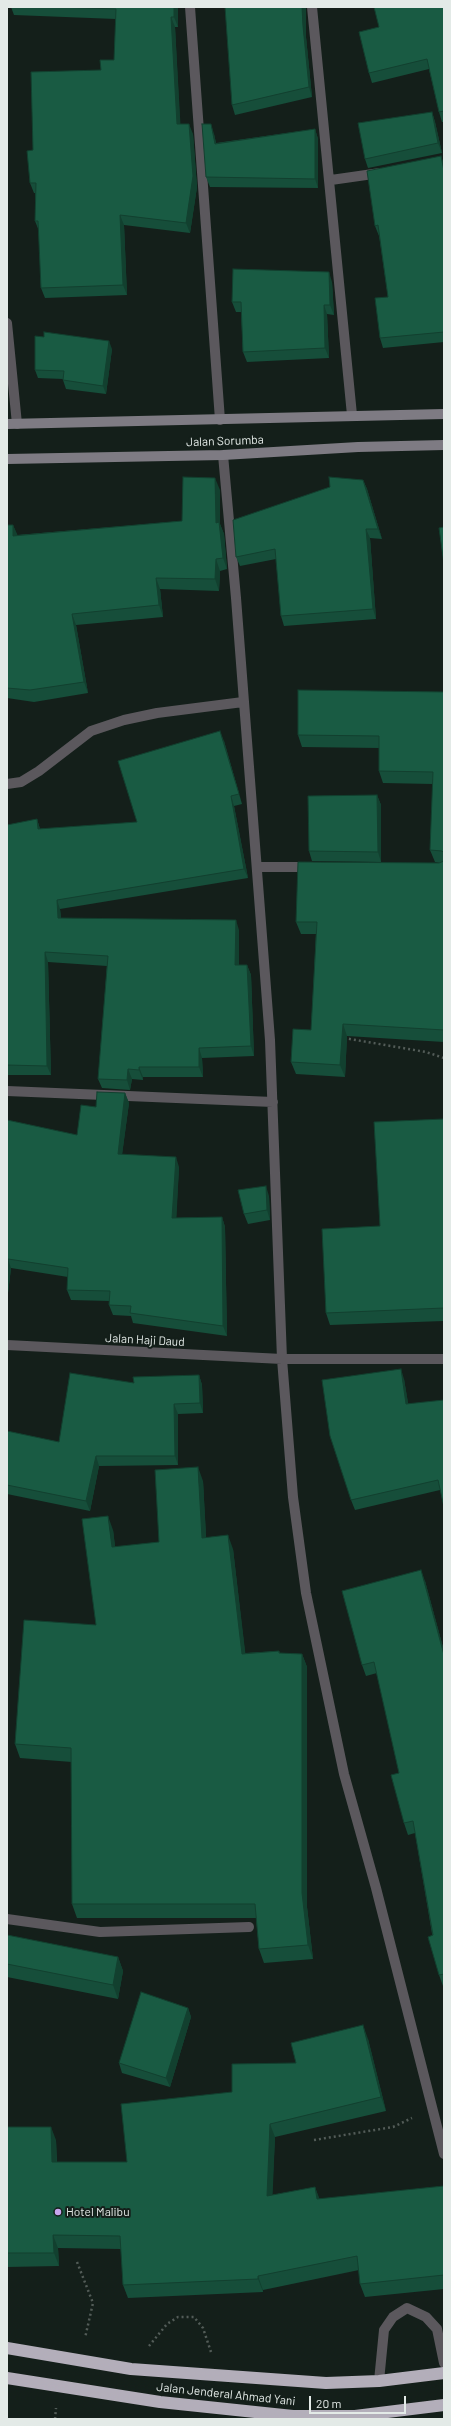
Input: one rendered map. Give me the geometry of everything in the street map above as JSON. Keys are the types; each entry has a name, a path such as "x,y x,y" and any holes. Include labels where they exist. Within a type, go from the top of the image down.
{"highway":[{"name":"Jalan Jenderal Ahmad Yani","path":"7,2348 131,2369 326,2383 379,2381 444,2373"},
{"name":"Jalan Jenderal Ahmad Yani","path":"7,2378 160,2402 293,2416 355,2418 444,2405"}],"street":[{"path":"190,7 220,420"},
{"path":"312,7 331,180 352,414"},
{"path":"331,180 390,171"},
{"path":"7,323 12,424"},
{"name":"Jalan Sorumba","path":"12,424 220,420 352,414 444,414"},
{"name":"Jalan Sorumba","path":"7,458 223,455 358,447 444,445"},
{"path":"223,455 257,867 273,1102 282,1359 293,1497 306,1593 344,1774 376,1888 444,2154"},
{"path":"7,784 21,782 39,771 91,731 124,720 158,713 243,702"},
{"path":"257,867 323,867"},
{"path":"7,1091 273,1102"},
{"name":"Jalan Haji Daud","path":"7,1345 282,1359 444,1359"},
{"path":"7,1919 100,1932 249,1927"},
{"path":"379,2381 384,2330 393,2317 407,2308 426,2317 437,2329 444,2363"}],"path":[{"path":"337,1037 426,1052 444,1058"},
{"path":"314,2140 393,2127 432,2108"},
{"path":"77,2262 93,2302 80,2360"},
{"path":"131,2369 167,2324 178,2317 194,2317 203,2328 219,2375"}],"building":[{"path":"58,7 174,7 174,17 171,17 177,124 189,124 193,176 186,223 120,215 123,285 41,288 38,221 35,221 36,183 30,183 27,151 33,150 31,72 101,70 100,60 114,60 116,9"},
{"path":"225,7 302,7 309,87 232,105"},
{"path":"374,7 444,7 444,111 439,112 427,59 369,73 359,32 379,27"},
{"path":"432,112 438,143 365,159 358,123"},
{"path":"202,124 211,124 215,144 315,129 315,179 206,177"},
{"path":"441,156 444,171 444,332 380,338 375,298 388,297 378,225 375,226 367,171"},
{"path":"233,269 329,272 330,305 324,305 325,348 243,352 241,302 232,302"},
{"path":"44,332 109,341 103,386 63,380 64,371 35,370 35,336 44,337"},
{"path":"183,477 215,478 216,523 219,522 223,558 216,559 215,579 156,578 159,605 72,614 84,682 30,690 7,688 7,525 13,525 13,536 182,521"},
{"path":"329,477 363,480 378,529 366,529 373,609 281,616 275,549 236,557 233,520 330,487"},
{"path":"444,527 444,564 439,528"},
{"path":"298,690 444,692 444,853 442,851 430,850 433,772 379,771 379,736 298,735"},
{"path":"220,731 239,794 231,796 244,869 57,900 58,918 236,920 235,965 247,965 251,1046 199,1048 199,1067 139,1067 139,1070 128,1069 127,1080 98,1079 108,956 45,952 47,1066 7,1065 7,825 37,819 38,829 137,822 118,761"},
{"path":"377,795 378,852 309,851 308,796"},
{"path":"444,861 444,1030 343,1024 340,1065 291,1062 293,1029 311,1030 317,922 296,922 298,862 439,863"},
{"path":"97,1092 125,1093 118,1154 176,1157 172,1218 222,1217 223,1326 130,1313 131,1306 109,1305 110,1291 67,1290 68,1268 8,1259 7,1264 7,1120 77,1135 81,1105 96,1107"},
{"path":"444,1119 444,1308 326,1313 322,1229 380,1226 374,1122"},
{"path":"266,1186 267,1210 244,1214 238,1190"},
{"path":"401,1369 406,1404 444,1400 444,1507 438,1480 351,1500 330,1436 322,1380"},
{"path":"70,1373 134,1383 133,1377 199,1375 200,1403 174,1404 175,1456 96,1456 86,1501 7,1485 7,1431 59,1442"},
{"path":"198,1467 202,1538 228,1535 242,1654 279,1651 279,1653 302,1654 302,1893 308,1945 259,1949 255,1904 72,1904 71,1748 15,1744 24,1620 96,1625 82,1519 108,1516 112,1547 159,1542 155,1470"},
{"path":"421,1570 444,1655 444,1974 439,1975 428,1937 433,1935 413,1821 404,1823 391,1775 399,1773 374,1662 362,1665 342,1591"},
{"path":"7,1935 118,1957 113,1985 7,1964"},
{"path":"141,1992 188,2008 166,2078 119,2063"},
{"path":"363,2025 381,2097 270,2124 267,2196 315,2187 317,2199 444,2186 444,2275 360,2284 357,2256 258,2276 258,2279 123,2285 120,2236 53,2235 54,2253 7,2253 7,2127 51,2127 52,2162 127,2162 121,2104 232,2092 232,2064 296,2063 291,2043"}],"place":[{"name":"Hotel Malibu","path":"58,2212"}]}
